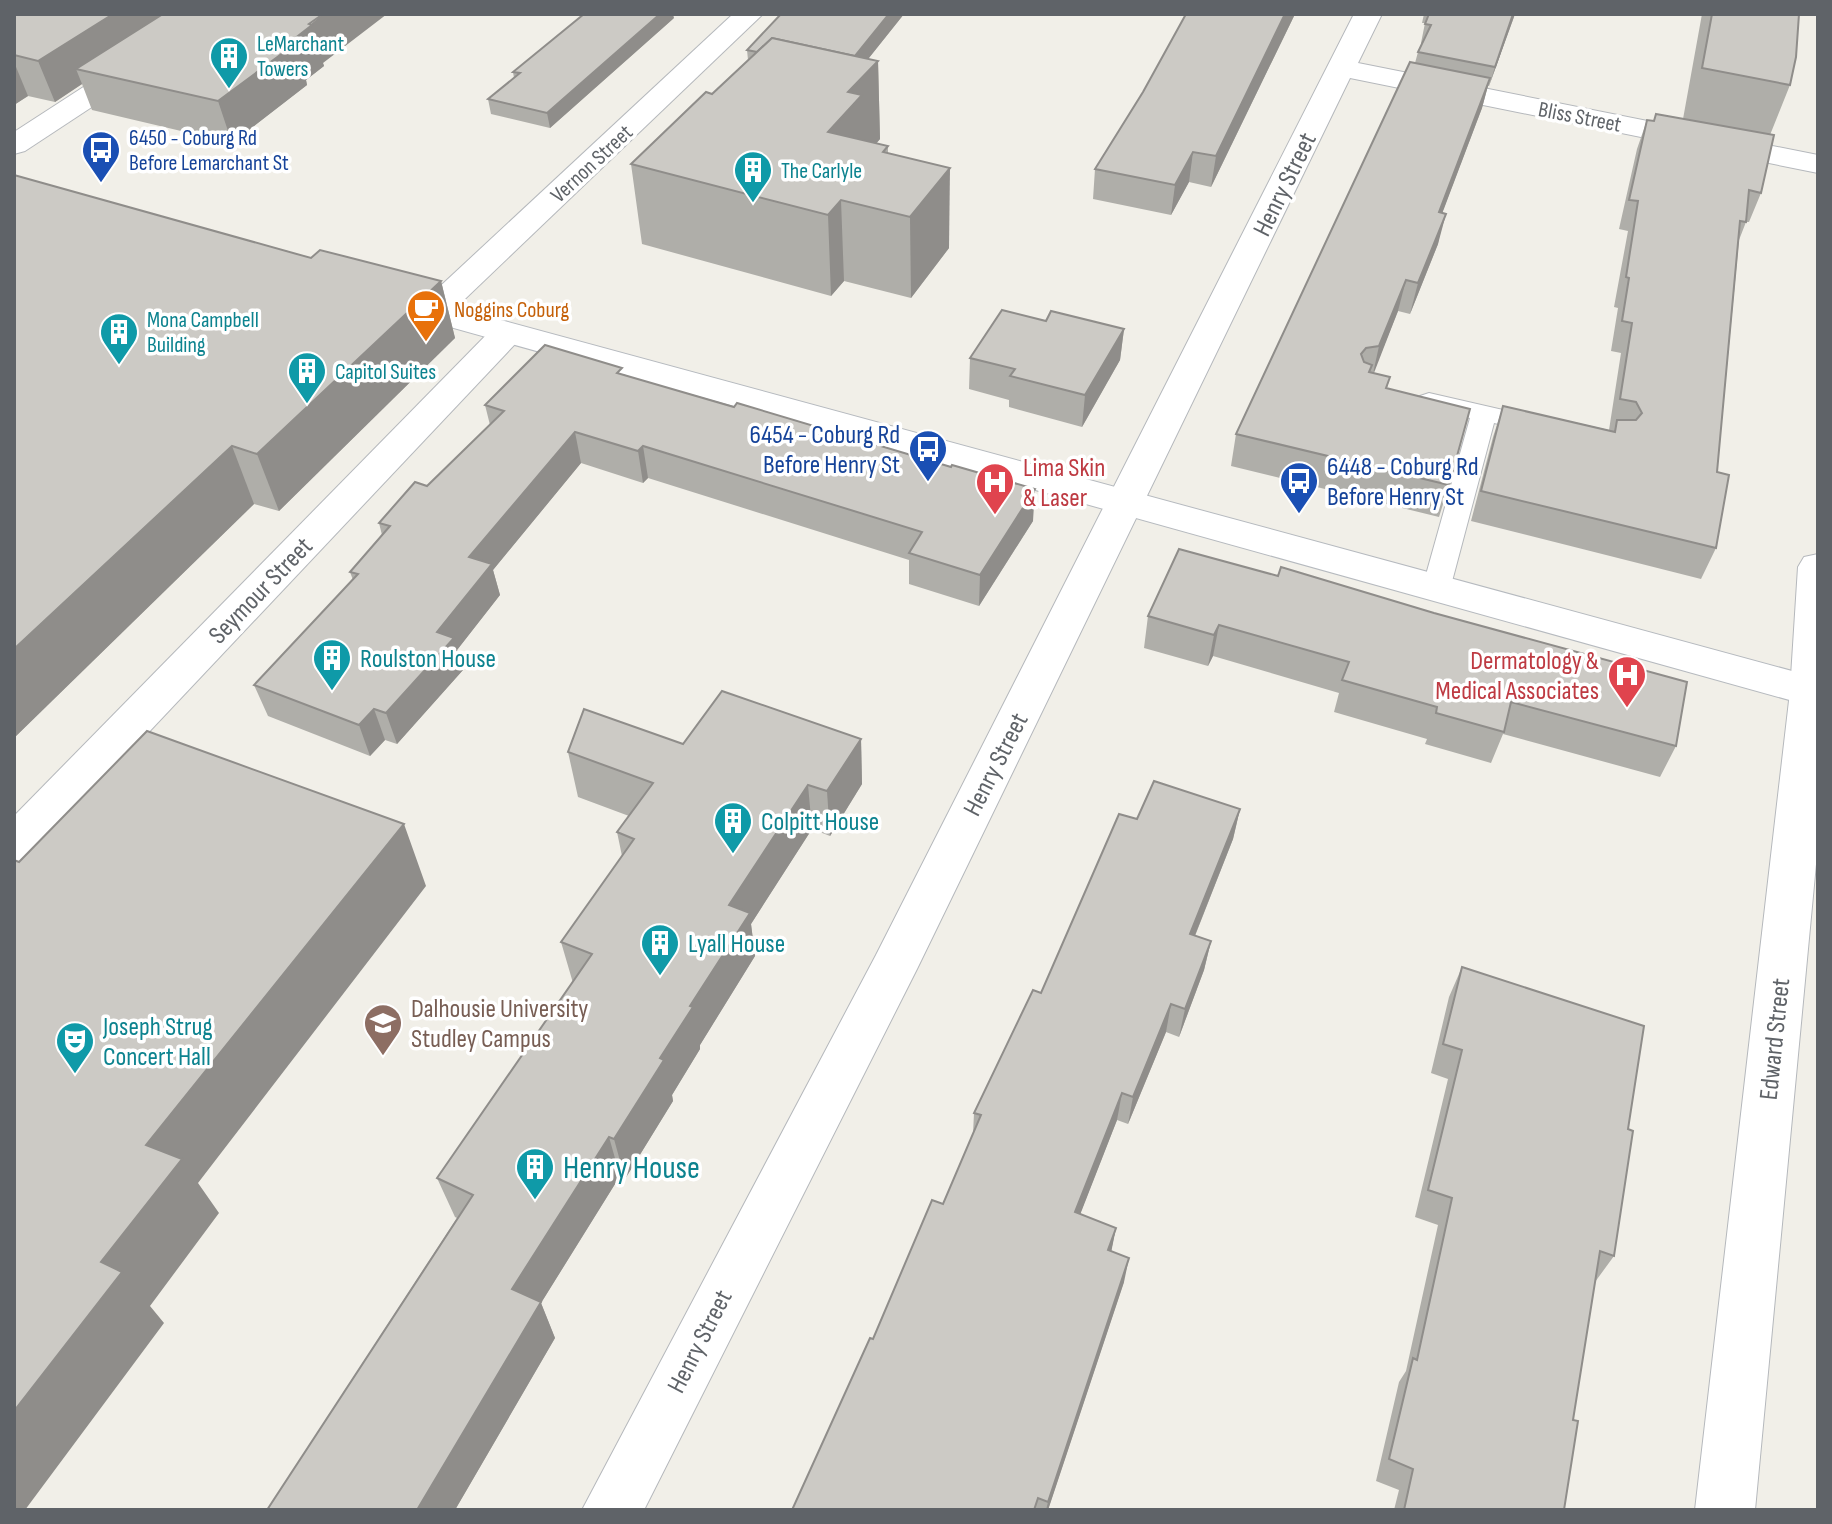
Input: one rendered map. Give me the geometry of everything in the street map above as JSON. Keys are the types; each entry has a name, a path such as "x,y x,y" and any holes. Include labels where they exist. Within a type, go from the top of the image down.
{"street":[{"path":"14,145 214,14"},
{"name":"Vernon Street","path":"432,312 749,14"},
{"name":"Henry Street","path":"612,1510 886,983 1368,14"},
{"name":"Bliss Street","path":"1341,68 1818,164"},
{"path":"372,295 1814,693"},
{"name":"Seymour Street","path":"14,845 506,334"},
{"name":"Edward Street","path":"1725,1510 1814,693 1818,567"}],"lane":[{"path":"1412,397 1557,429"},
{"path":"1436,589 1484,413"}],"building":[{"path":"14,14 113,14 38,61 14,55"},
{"path":"163,14 323,14 289,43 295,44 218,101 76,69"},
{"path":"584,14 660,14 547,113 488,99 520,73 513,72"},
{"path":"781,14 889,14 855,56 772,38 757,52 747,50"},
{"path":"1186,14 1285,14 1216,156 1193,152 1175,185 1095,169 1143,92"},
{"path":"1429,14 1513,14 1495,67 1418,52 1431,25 1425,24"},
{"path":"1712,14 1799,14 1796,57 1790,85 1702,68"},
{"path":"772,38 878,61 848,92 862,95 828,132 888,146 883,152 950,168 910,217 841,200 828,215 631,164 706,92 712,94"},
{"path":"1410,62 1490,78 1439,212 1446,214 1418,283 1406,280 1379,346 1366,348 1361,354 1364,362 1372,365 1369,372 1390,377 1386,388 1470,409 1449,485 1236,434"},
{"path":"1656,114 1774,135 1761,193 1749,190 1746,222 1740,221 1717,472 1729,475 1716,548 1481,491 1503,406 1615,432 1617,420 1636,420 1642,413 1636,402 1620,399 1632,323 1622,321 1638,201 1629,200 1647,120 1654,121"},
{"path":"14,175 311,258 320,250 441,281 257,454 232,446 14,649"},
{"path":"1002,310 1046,321 1051,311 1124,329 1085,395 1010,376 1015,369 970,358"},
{"path":"545,345 622,368 617,373 734,407 737,403 1035,489 980,575 909,553 922,532 643,446 638,451 575,432 469,557 492,564 437,632 454,638 386,713 374,709 359,725 254,685 358,574 350,572 390,526 379,523 415,482 427,486 504,411 485,405"},
{"path":"1179,549 1278,576 1281,567 1434,613 1687,682 1676,746 1511,702 1504,732 1436,713 1437,707 1342,680 1349,662 1219,625 1214,635 1148,616"},
{"path":"722,691 861,739 827,791 808,785 729,905 750,913 690,1006 693,1007 660,1058 664,1060 614,1139 609,1137 512,1289 541,1302 417,1510 267,1510 473,1195 437,1178 592,954 561,942 634,839 617,832 653,783 568,752 584,709 683,744"},
{"path":"147,731 404,824 146,1145 182,1159 101,1262 122,1272 14,1411 14,860 19,862"},
{"path":"1154,781 1240,809 1190,934 1211,941 1185,1009 1171,1004 1133,1097 1122,1093 1075,1212 1116,1228 1108,1250 1129,1258 1048,1502 1038,1498 1034,1510 792,1510 870,1338 873,1339 932,1200 943,1204 981,1115 974,1113 1033,990 1041,993 1119,814 1137,819"},
{"path":"1462,967 1644,1026 1628,1129 1633,1131 1614,1256 1600,1251 1573,1420 1578,1421 1564,1510 1404,1510 1413,1469 1389,1459 1413,1358 1417,1360 1452,1198 1428,1190 1462,1050 1443,1044"}],"place":[{"name":"LeMarchant Towers","path":"229,90"},
{"name":"6450 - Coburg Rd Before Lemarchant St","path":"101,184"},
{"name":"The Carlyle","path":"753,204"},
{"name":"Noggins Coburg","path":"426,343"},
{"name":"Mona Campbell Building","path":"119,366"},
{"name":"Capitol Suites","path":"307,405"},
{"name":"6454 - Coburg Rd Before Henry St","path":"928,483"},
{"name":"6448 - Coburg Rd Before Henry St","path":"1299,515"},
{"name":"Lima Skin & Laser","path":"995,516"},
{"name":"Roulston House","path":"332,692"},
{"name":"Dermatology & Medical Associates","path":"1627,709"},
{"name":"Colpitt House","path":"733,855"},
{"name":"Lyall House","path":"660,977"},
{"name":"Dalhousie University Studley Campus","path":"383,1057"},
{"name":"Joseph Strug Concert Hall","path":"75,1075"},
{"name":"Henry House","path":"535,1201"}]}
